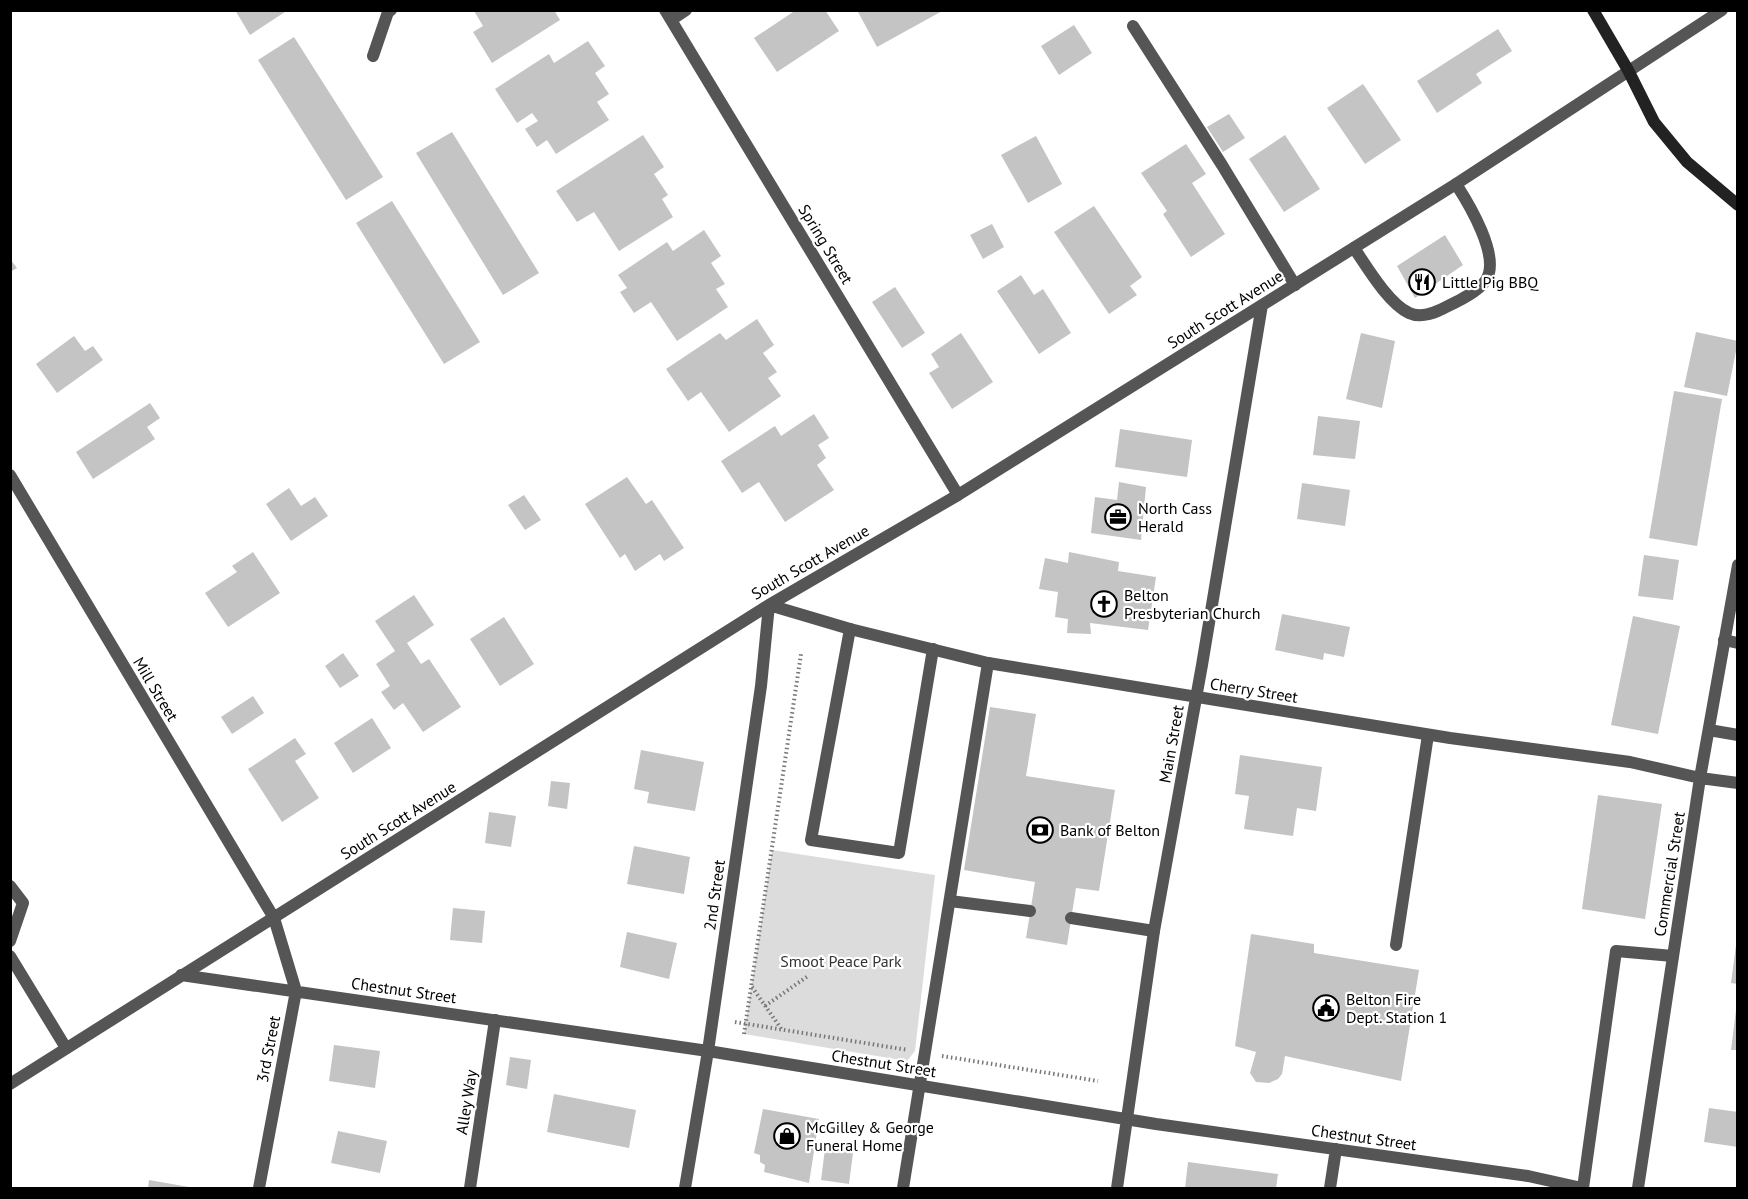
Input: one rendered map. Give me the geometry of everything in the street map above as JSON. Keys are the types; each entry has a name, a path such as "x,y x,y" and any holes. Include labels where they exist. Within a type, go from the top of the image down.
{"main road":[{"path":"1593,10 1628,70 1654,122 1687,162 1737,205"}],"street":[{"path":"373,56 388,12 391,10"},
{"path":"668,15 686,10"},
{"name":"South Scott Avenue","path":"10,1084 769,605 958,495 1354,248 1722,10"},
{"name":"Spring Street","path":"668,15 958,495"},
{"path":"1133,26 1222,165 1294,285"},
{"path":"1354,248 1395,304 1411,315 1431,315 1461,300 1486,281 1491,266 1479,225 1456,184"},
{"name":"Main Street","path":"1117,1188 1154,931 1197,697 1262,305"},
{"name":"Mill Street","path":"10,476 274,918"},
{"name":"Commercial Street","path":"1638,1188 1700,778 1737,565"},
{"name":"Cherry Street","path":"769,605 850,630 988,663 1428,735 1630,762 1700,778 1737,783"},
{"name":"2nd Street","path":"685,1188 708,1051 761,686 769,605"},
{"path":"850,630 811,840 898,853 933,650"},
{"path":"1724,640 1737,643"},
{"path":"903,1188 988,663"},
{"path":"1709,730 1737,735"},
{"path":"1396,945 1428,735"},
{"path":"10,886 23,903 10,941"},
{"path":"950,901 1030,911"},
{"name":"3rd Street","path":"259,1188 296,991 274,918"},
{"path":"1071,918 1154,931"},
{"path":"1582,1188 1616,951 1673,956"},
{"path":"10,956 66,1048"},
{"name":"Chestnut Street","path":"181,975 708,1051 1128,1119 1528,1176 1582,1188"},
{"name":"Alley Way","path":"470,1188 495,1020"},
{"path":"1330,1188 1336,1149"}],"path":[{"path":"744,1034 801,654"},
{"path":"765,1006 808,976"},
{"path":"751,986 782,1030"}],"green space":[{"name":"Smoot Peace Park","path":"772,850 935,875 915,1051 907,1061 744,1034"}],"building":[{"path":"235,10 288,10 250,35"},
{"path":"554,10 560,20 492,63 473,32 483,26 474,11"},
{"path":"796,10 825,10 839,31 777,72 754,38"},
{"path":"860,10 944,10 877,47 858,12"},
{"path":"1074,25 1092,53 1059,75 1041,46"},
{"path":"1498,29 1512,51 1476,74 1482,83 1437,113 1417,81"},
{"path":"294,37 383,177 346,200 258,60"},
{"path":"588,41 605,66 595,73 609,94 597,102 609,120 556,154 547,140 537,147 525,129 538,121 532,113 517,123 495,89 549,54 554,63"},
{"path":"1363,84 1401,140 1365,164 1327,108"},
{"path":"1229,114 1245,138 1223,152 1207,127"},
{"path":"452,132 539,273 503,295 416,153"},
{"path":"643,135 664,167 654,174 668,195 662,199 673,217 619,251 594,212 577,222 556,191"},
{"path":"1285,135 1320,189 1284,212 1249,159"},
{"path":"1036,136 1062,184 1028,203 1001,155"},
{"path":"1186,144 1206,174 1192,183 1225,234 1191,257 1163,214 1167,211 1141,173"},
{"path":"392,201 480,342 444,364 356,223"},
{"path":"1094,206 1142,277 1130,286 1137,295 1109,314 1054,232"},
{"path":"992,224 1004,247 983,259 970,235"},
{"path":"704,230 721,256 711,263 725,284 716,289 728,307 677,341 651,302 634,313 620,292 627,288 618,275 667,242 673,251"},
{"name":"Little Pig BBQ","path":"1445,235 1463,265 1415,298 1397,266"},
{"path":"10,259 17,268 10,272"},
{"path":"1021,275 1034,295 1043,289 1071,333 1039,354 997,291"},
{"path":"895,287 925,333 902,348 872,302"},
{"path":"757,319 774,345 763,353 777,372 768,378 781,396 729,432 701,392 688,401 666,369 720,333 726,340"},
{"path":"1696,332 1738,341 1727,396 1684,387"},
{"path":"961,333 993,382 952,409 929,373 939,367 931,354"},
{"path":"1361,333 1395,341 1382,408 1346,399"},
{"path":"74,336 85,351 93,346 103,360 57,393 36,364"},
{"path":"1674,391 1722,399 1697,546 1649,538"},
{"path":"150,403 160,418 147,427 155,439 93,479 76,452"},
{"path":"814,414 829,438 818,445 826,458 817,465 834,490 785,522 759,482 742,493 721,461 775,426 781,436"},
{"path":"1318,416 1360,421 1355,459 1313,455"},
{"path":"1120,429 1192,440 1187,477 1115,467"},
{"path":"627,477 646,504 652,500 684,548 664,561 660,554 635,571 625,554 620,558 585,504"},
{"name":"North Cass Herald","path":"1119,482 1146,487 1141,540 1091,533 1095,497 1117,500"},
{"path":"1302,483 1350,490 1345,526 1297,519"},
{"path":"289,488 301,506 315,497 328,516 291,541 266,504"},
{"path":"524,495 541,520 525,530 508,505"},
{"path":"253,552 280,593 228,627 205,593 237,572 232,566"},
{"name":"Belton Presbyterian Church","path":"1069,552 1119,562 1118,571 1156,577 1148,630 1090,623 1091,634 1067,633 1068,619 1055,617 1058,592 1039,589 1045,558 1068,563"},
{"path":"1644,555 1679,560 1673,600 1638,596"},
{"path":"414,595 434,625 407,643 421,664 429,659 461,707 423,732 403,703 394,710 381,692 390,686 376,664 395,651 375,621"},
{"path":"1282,614 1350,627 1344,657 1324,653 1323,660 1275,650"},
{"path":"1633,616 1680,626 1658,734 1611,725"},
{"path":"504,617 534,664 500,686 470,639"},
{"path":"343,653 359,676 340,688 325,666"},
{"path":"253,696 264,713 232,734 221,717"},
{"name":"Bank of Belton","path":"990,707 1036,714 1026,776 1115,790 1099,891 1076,888 1067,945 1026,938 1035,882 964,870"},
{"path":"372,718 391,748 353,773 334,743"},
{"path":"295,738 306,754 295,761 319,798 282,822 248,769"},
{"path":"641,750 704,762 695,811 647,803 649,792 634,789"},
{"path":"1240,755 1322,767 1316,811 1297,808 1293,836 1244,829 1249,796 1235,794"},
{"path":"551,781 570,783 567,809 548,806"},
{"path":"1598,795 1662,804 1645,919 1582,909"},
{"path":"489,812 516,816 511,847 485,843"},
{"path":"634,846 690,857 684,894 627,884"},
{"path":"453,908 485,911 482,943 450,940"},
{"path":"627,932 677,943 669,979 620,967"},
{"name":"Belton Fire Dept. Station 1","path":"1251,934 1314,944 1314,953 1419,970 1401,1081 1285,1056 1282,1074 1278,1079 1269,1083 1256,1082 1250,1073 1256,1052 1235,1046"},
{"path":"1736,945 1738,945 1738,984 1731,983"},
{"path":"1736,1010 1738,1010 1738,1050 1731,1050"},
{"path":"334,1045 380,1051 375,1088 329,1081"},
{"path":"510,1057 531,1060 527,1089 506,1085"},
{"path":"554,1094 636,1110 629,1148 547,1132"},
{"path":"1709,1108 1738,1112 1738,1147 1704,1142"},
{"name":"McGilley & George Funeral Home","path":"763,1109 819,1119 809,1183 764,1172 765,1165 760,1162 760,1155 754,1153"},
{"path":"338,1131 387,1141 380,1173 331,1163"},
{"path":"825,1149 853,1153 849,1184 821,1180"},
{"path":"1188,1162 1278,1174 1276,1188 1185,1188"},
{"path":"149,1180 189,1187 189,1188 148,1188"}],"place":[{"name":"Little Pig BBQ","path":"1422,282"},
{"name":"North Cass Herald","path":"1118,517"},
{"name":"Belton Presbyterian Church","path":"1104,604"},
{"name":"Bank of Belton","path":"1040,830"},
{"name":"Belton Fire Dept. Station 1","path":"1326,1008"},
{"name":"McGilley & George Funeral Home","path":"787,1136"}]}
